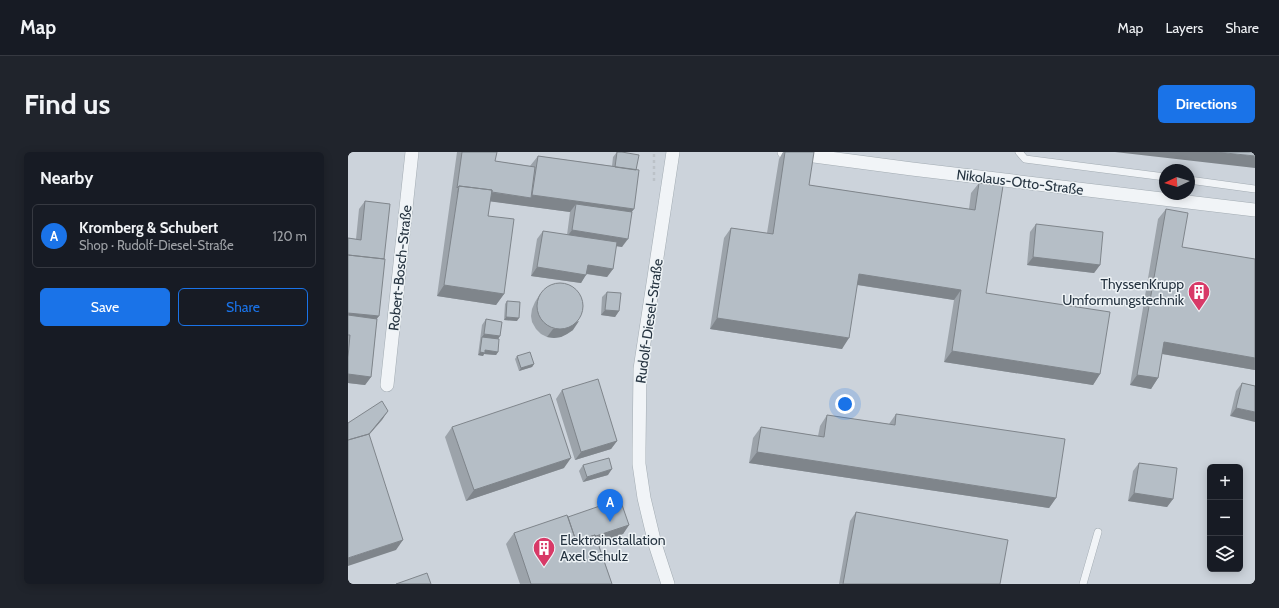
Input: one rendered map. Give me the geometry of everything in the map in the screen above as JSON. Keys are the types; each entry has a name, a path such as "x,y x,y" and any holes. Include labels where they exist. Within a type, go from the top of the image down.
{"street":[{"name":"Robert-Bosch-Straße","path":"387,385 412,152"},
{"name":"Rudolf-Diesel-Straße","path":"668,584 646,504 639,464 639,450 640,369 673,152"},
{"name":"Nikolaus-Otto-Straße","path":"784,152 919,170 1255,210"}],"lane":[{"path":"1019,152 1025,159 1159,176"},
{"path":"1195,181 1255,189"},
{"path":"1083,584 1098,532"}],"shaded area":[{"path":"348,152 1255,152 1255,584 348,584"}],"building":[{"path":"462,152 497,152 495,161 535,167 531,198 492,192 492,190 459,186 457,188"},
{"path":"617,152 639,155 636,170 615,167"},
{"path":"785,152 814,152 809,185 975,210 979,183 1003,186 986,293 1110,312 1100,374 952,351 961,290 859,274 849,338 717,318 731,228 773,234"},
{"path":"1216,152 1255,152 1255,156"},
{"path":"538,156 639,170 634,209 532,195"},
{"path":"459,186 492,190 488,216 514,219 504,294 444,285"},
{"path":"365,201 390,204 384,259 348,255 348,238 361,240"},
{"path":"576,204 632,212 628,239 572,230"},
{"name":"ThyssenKrupp Umformungstechnik","path":"1166,209 1188,213 1182,247 1255,259 1255,358 1164,342 1158,378 1137,375"},
{"path":"1036,224 1103,232 1100,265 1033,257"},
{"path":"543,231 617,242 613,269 588,265 586,275 537,267"},
{"path":"348,255 385,259 379,316 348,313"},
{"path":"555,283 565,283 577,289 582,297 582,315 577,323 569,328 555,329 547,326 540,319 537,311 537,301 540,293 547,286"},
{"path":"607,292 621,293 619,311 605,310"},
{"path":"507,301 520,302 519,318 506,317"},
{"path":"348,315 377,319 371,377 348,374 350,335 348,335"},
{"path":"486,319 502,322 500,336 484,334"},
{"path":"482,337 499,339 498,352 485,350 485,353 480,352"},
{"path":"530,352 534,364 521,368 517,356"},
{"path":"598,379 617,441 581,452 562,390"},
{"path":"1242,383 1255,386 1255,412 1236,408"},
{"path":"550,394 571,458 474,490 452,427"},
{"path":"382,401 388,411 369,434 348,440 348,423"},
{"path":"896,414 1065,439 1056,498 757,452 761,427 824,437 827,415 895,425"},
{"path":"369,434 403,540 348,558 348,440"},
{"path":"609,458 612,469 587,477 583,465"},
{"path":"1139,463 1177,468 1173,499 1134,493"},
{"path":"620,499 629,525 576,541 568,517"},
{"path":"856,512 1008,540 1000,584 843,584"},
{"path":"567,515 576,541 595,535 612,584 531,584 514,533"},
{"path":"427,573 431,584 396,584"}],"place":[{"name":"ThyssenKrupp Umformungstechnik","path":"1199,312"},
{"name":"Kromberg & Schubert","path":"610,522"},
{"name":"Elektroinstallation Axel Schulz","path":"544,568"}]}
